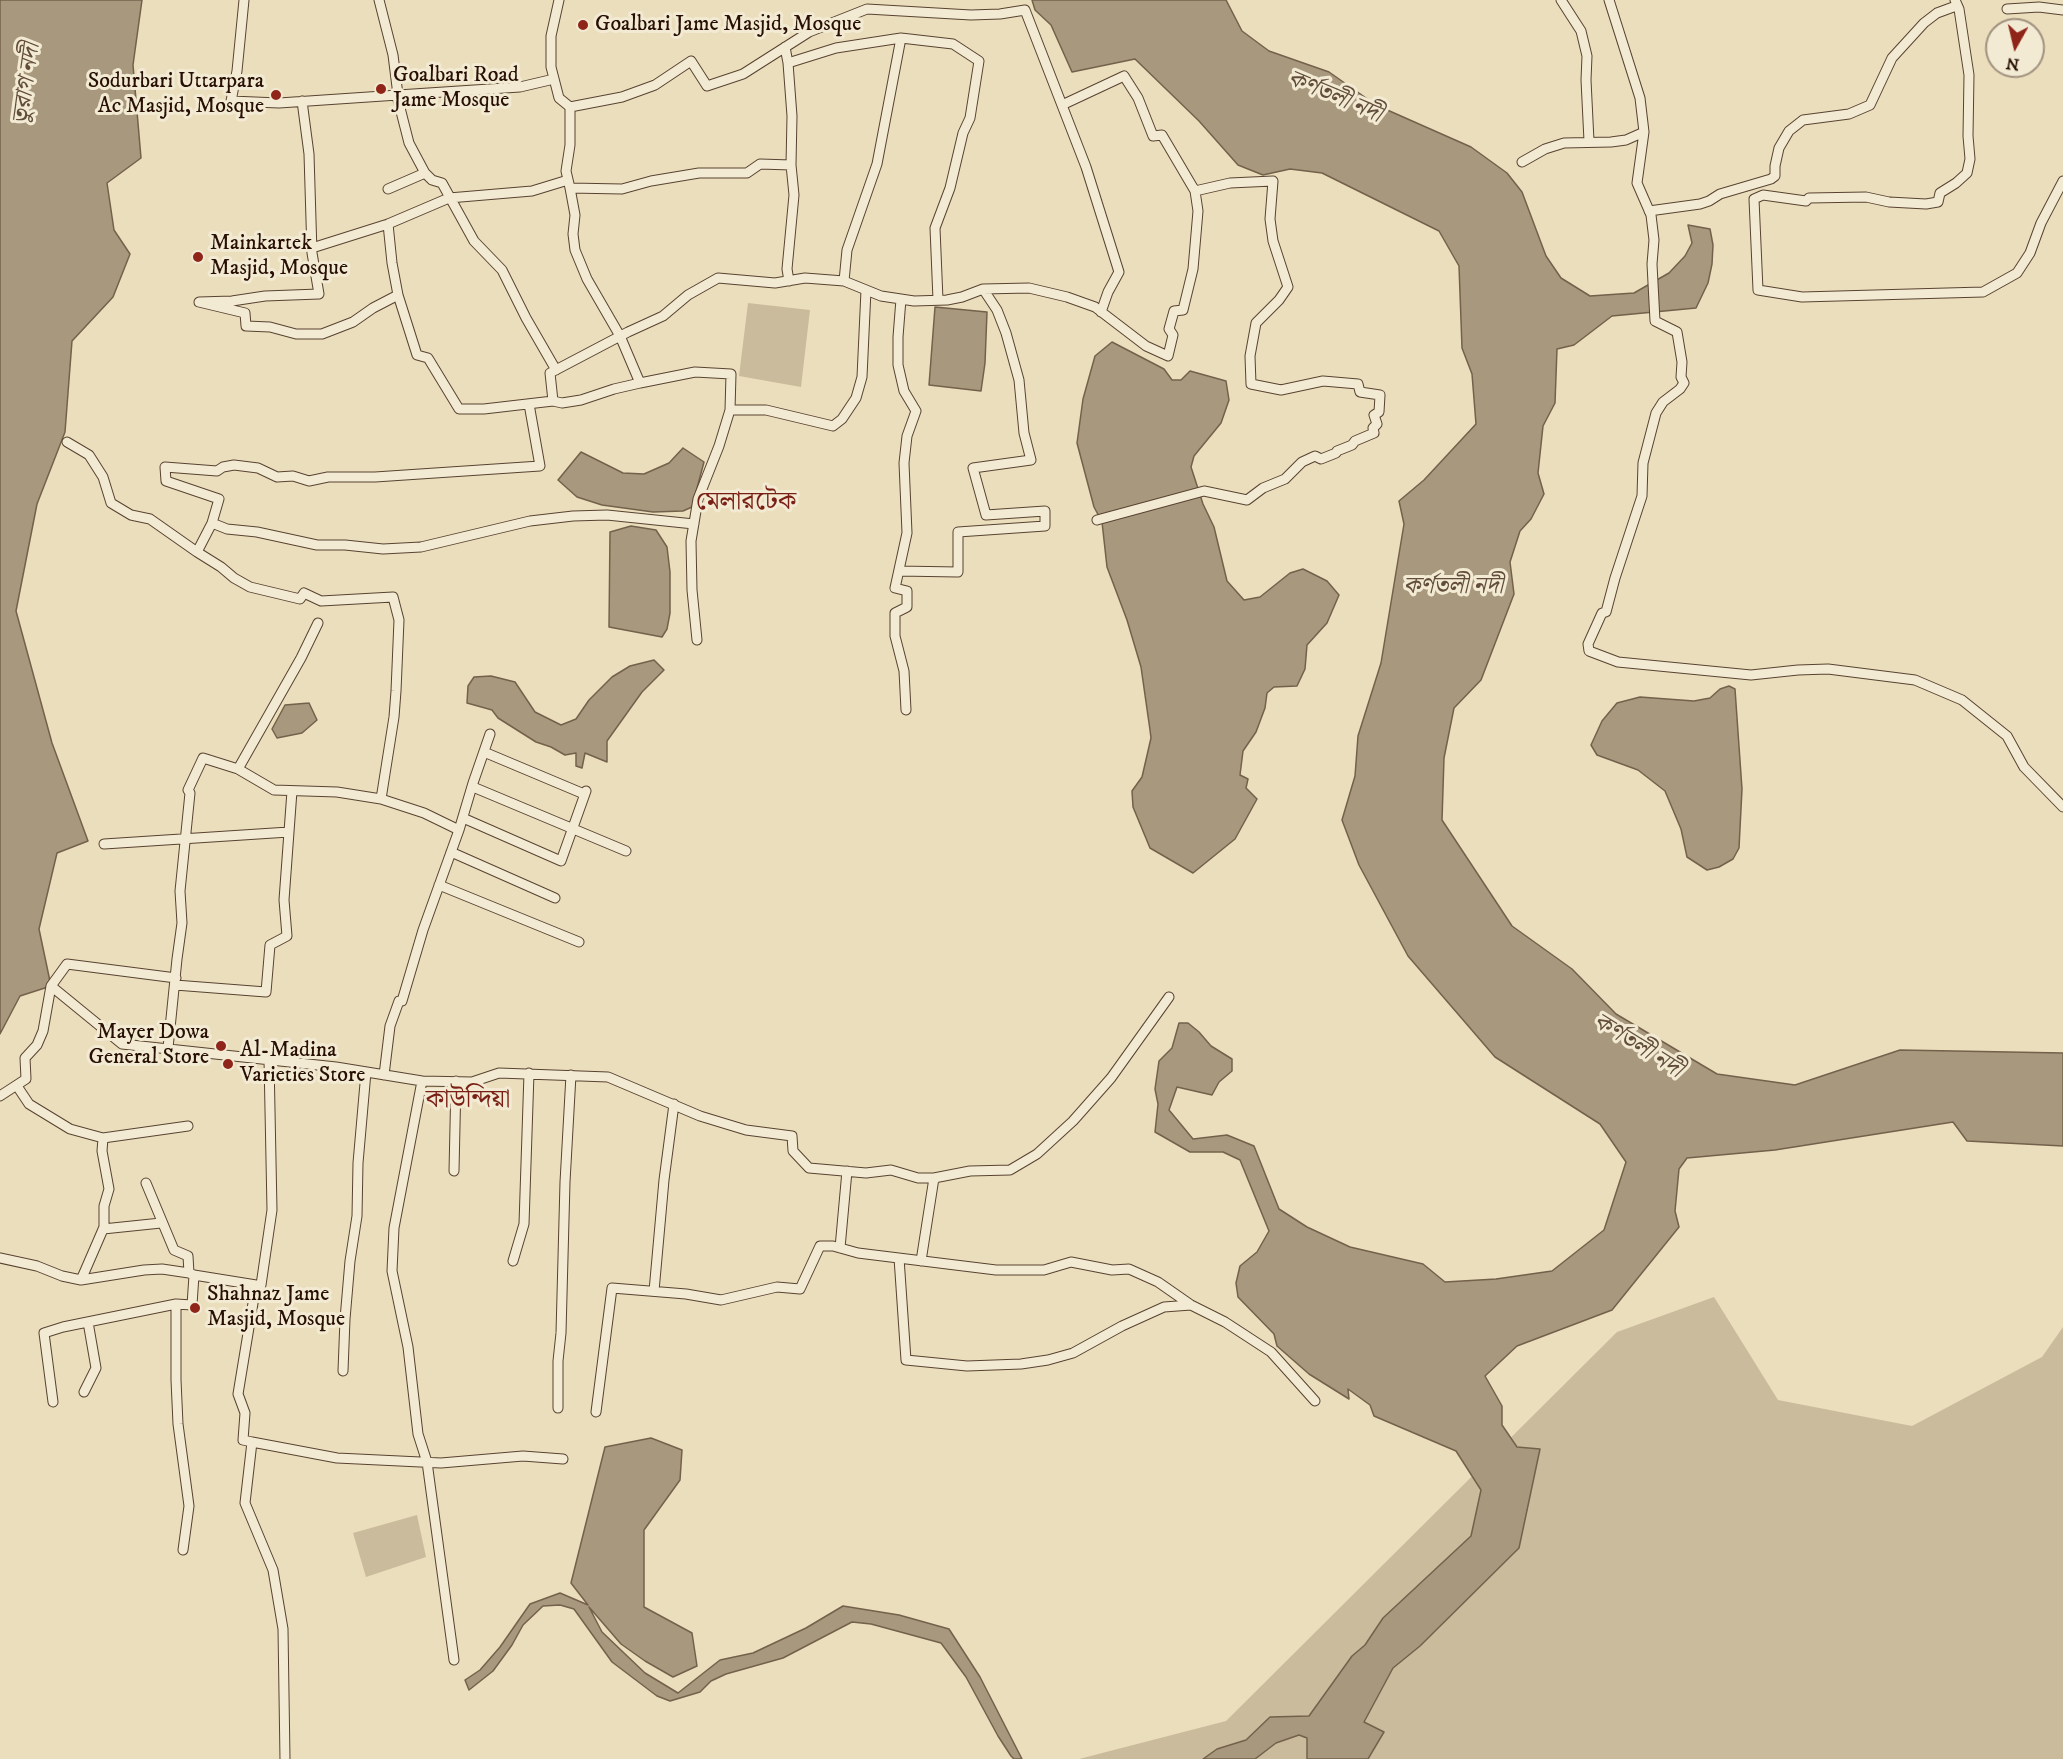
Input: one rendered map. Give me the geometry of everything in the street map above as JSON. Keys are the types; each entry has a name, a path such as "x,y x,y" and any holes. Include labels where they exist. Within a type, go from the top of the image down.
{"street":[{"path":"244,0 237,71 231,101 279,104 302,100 520,87 554,79"},
{"path":"380,0 393,55 398,94 409,143 425,172 432,180 442,183 474,241 502,270 556,370"},
{"path":"559,0 551,36 551,66 559,98 570,107"},
{"path":"1561,0 1581,31 1587,56 1589,141"},
{"path":"1610,0 1640,98 1644,132 1637,183 1649,211 1654,240 1652,264 1655,321 1677,332 1682,362 1681,377 1684,383 1663,402 1656,413 1643,463 1642,496 1606,612 1602,613 1588,644 1589,651 1618,662 1750,675 1828,669 1916,680 1962,700 2007,736 2024,767 2063,807"},
{"path":"1649,211 1700,204 1720,194 1771,179 1775,176 1779,148 1788,131 1803,120 1849,114 1870,105 1892,58 1924,23 1956,3 1959,9 1969,75 1968,136 1971,159 1967,173 1940,194 1938,202 1926,204 1889,202 1866,197 1809,198 1806,201 1763,195 1754,199 1758,290 1802,297 1983,292 2017,273 2030,253 2040,223 2063,181"},
{"path":"2007,9 2039,7 2063,10"},
{"path":"570,107 622,97 655,86 692,61 707,86 742,74 809,32 867,9 971,15 1025,10 1086,167 1119,272 1108,291 1101,312"},
{"path":"844,281 846,250 877,165 901,38"},
{"path":"788,63 836,48 901,38 953,44 979,61 970,118 963,133 950,188 935,228 938,300"},
{"path":"785,47 792,116 791,165 794,195 787,269 789,281"},
{"path":"553,401 550,373 663,316 688,295 718,278 775,283 805,278 844,281 881,296 901,299 938,300 962,297 983,289 1029,288 1068,297 1095,307 1146,346 1168,356 1173,335 1169,329 1174,311 1184,310 1193,269 1198,211 1195,191 1162,135 1153,136 1138,99 1124,76 1062,105"},
{"path":"302,100 309,154 312,248 319,294 199,302 245,313 246,326 270,327 296,334 322,334 353,322 398,295"},
{"path":"570,107 570,145 566,171 574,215 575,250 587,279 620,336 640,382"},
{"path":"1522,162 1545,149 1564,142 1611,142 1626,140 1644,132"},
{"path":"312,248 388,224 450,198 532,191 569,184 622,189 651,181 699,173 747,173 760,164 791,165"},
{"path":"388,189 425,172"},
{"path":"1097,520 1204,491 1246,500 1263,488 1285,478 1302,462 1315,456 1321,459 1374,433 1373,428 1377,424 1374,415 1379,412 1380,395 1358,391 1358,384 1323,381 1281,390 1251,384 1250,356 1256,323 1279,300 1288,287 1273,241 1270,219 1273,181 1230,183 1195,191"},
{"path":"388,224 398,295 417,356 428,358 459,409 484,409 553,401 562,403 581,400 614,388 695,372 731,374 730,410 719,447 698,499 691,541 692,590 697,640"},
{"path":"899,571 958,572 958,532 1045,526 1045,511 986,515 973,468 1031,460 1024,433 1019,380 1006,333 997,310 983,289"},
{"path":"730,410 766,410 833,426 842,420 856,398 862,377 866,290"},
{"path":"901,299 898,365 904,390 916,411 908,436 904,463 907,533 895,588 907,591 907,607 896,613 895,636 904,671 906,710"},
{"path":"197,552 212,523 219,499 166,481 165,467 217,471 234,465 258,468 277,477 292,476 309,481 328,477 375,477 540,466 529,404"},
{"path":"68,442 89,455 103,477 111,503 131,515 150,519 250,587 300,599 304,593 321,601 393,597 399,620 396,690 381,798"},
{"path":"212,523 227,529 257,532 317,545 383,549 421,547 530,521 573,516 607,515 694,524"},
{"path":"238,769 301,658 318,623"},
{"path":"384,1075 390,1026 399,1000 402,1001 423,930 490,734"},
{"path":"463,818 561,861 585,793 484,752"},
{"path":"168,1048 182,922 180,891 190,793 188,790 203,758 238,769 274,790 337,792 381,798 424,813 459,830"},
{"path":"473,787 626,850"},
{"path":"0,1096 26,1079 25,1058 37,1046 43,1031 51,986 67,964 266,992 270,945 287,936 284,900 292,791"},
{"path":"104,844 289,832"},
{"path":"451,852 555,898"},
{"path":"439,885 579,942"},
{"path":"51,986 122,1044 366,1072 422,1081 472,1082 499,1073 608,1077 700,1116 746,1130 792,1136 793,1151 809,1168 866,1173 891,1170 918,1178 934,1178 970,1171 1010,1170 1037,1154 1073,1121 1111,1078 1169,997"},
{"path":"0,1258 37,1266 62,1276 81,1280 162,1269 261,1284 272,1210 268,1060"},
{"path":"344,1371 345,1319 357,1216 358,1163 366,1072"},
{"path":"513,1261 524,1224 529,1073"},
{"path":"558,1408 558,1361 571,1075"},
{"path":"422,1081 394,1228 392,1271 408,1347 418,1434 427,1462 454,1660"},
{"path":"454,1171 456,1081"},
{"path":"17,1086 29,1104 70,1129 103,1137 188,1126"},
{"path":"654,1291 664,1180 674,1104"},
{"path":"81,1280 103,1229 104,1206 109,1189 103,1159 103,1137"},
{"path":"840,1248 847,1171"},
{"path":"921,1261 934,1178"},
{"path":"53,1402 44,1333 176,1304 192,1305 188,1256 174,1250 146,1183"},
{"path":"103,1229 161,1223"},
{"path":"596,1412 612,1288 721,1300 777,1287 800,1289 820,1246 840,1248 858,1254 996,1270 1044,1270 1071,1262 1112,1270 1130,1269 1158,1282 1191,1305 1226,1322 1271,1352 1316,1401"},
{"path":"899,1258 906,1360 967,1366 1022,1364 1048,1360 1073,1353 1122,1326 1164,1307 1191,1305"},
{"path":"256,1285 238,1394 244,1413 243,1440 337,1458 441,1463 523,1456 564,1459"},
{"path":"176,1304 178,1424 189,1506 183,1550"},
{"path":"84,1392 96,1368 88,1322"},
{"path":"252,1442 245,1503 273,1570 283,1629 285,1759"}],"shaded area":[{"path":"748,303 810,310 801,387 739,376"},
{"path":"1714,1297 1778,1400 1912,1426 2042,1357 2063,1327 2063,1759 1079,1759 1226,1721 1617,1332"},
{"path":"417,1515 426,1557 366,1577 353,1533"}],"water":[{"name":"তুরাগ নদী","path":"0,0 142,0 133,65 141,158 107,183 114,230 130,254 113,297 72,341 65,432 37,504 16,611 52,743 88,841 57,853 39,929 51,986 20,996 0,1034"},
{"name":"কর্ণতলী নদী","path":"1032,0 1226,0 1242,31 1269,51 1329,72 1376,105 1471,147 1507,173 1522,192 1546,256 1561,278 1590,296 1634,293 1669,273 1685,256 1692,243 1688,225 1710,229 1713,245 1712,264 1708,283 1696,308 1612,316 1574,345 1557,349 1555,403 1543,426 1538,473 1544,494 1531,519 1520,531 1510,562 1514,594 1481,680 1454,708 1444,758 1442,820 1512,926 1572,969 1616,1014 1717,1074 1795,1085 1900,1050 2063,1053 2063,1146 1967,1141 1953,1122 1775,1150 1687,1158 1679,1169 1675,1211 1679,1227 1612,1310 1517,1346 1485,1376 1502,1406 1502,1425 1517,1447 1540,1449 1519,1548 1420,1646 1393,1668 1364,1722 1384,1732 1368,1759 1307,1759 1307,1738 1299,1735 1276,1743 1255,1759 1203,1759 1217,1749 1246,1740 1270,1717 1309,1716 1352,1656 1365,1645 1383,1618 1471,1536 1481,1490 1456,1451 1374,1416 1370,1405 1348,1389 1349,1399 1309,1374 1277,1346 1274,1334 1238,1297 1236,1283 1240,1266 1257,1252 1269,1231 1240,1160 1223,1152 1190,1152 1155,1132 1158,1104 1155,1089 1159,1061 1172,1048 1179,1023 1188,1023 1211,1046 1232,1059 1232,1071 1219,1082 1212,1095 1177,1087 1169,1110 1193,1139 1227,1135 1254,1146 1279,1209 1307,1227 1350,1247 1423,1264 1445,1282 1496,1279 1552,1271 1604,1230 1626,1162 1600,1124 1495,1057 1408,956 1359,865 1342,820 1355,776 1358,736 1381,663 1404,524 1399,501 1424,480 1476,424 1472,374 1462,348 1459,266 1439,231 1322,173 1290,169 1263,175 1238,165 1199,121 1135,59 1072,72 1051,25 1035,10"},
{"path":"935,307 987,312 985,363 981,391 929,385"},
{"path":"1112,342 1164,369 1172,380 1181,380 1190,371 1226,381 1229,400 1221,423 1194,456 1191,467 1203,504 1214,527 1227,581 1244,600 1260,597 1290,573 1303,569 1327,581 1339,595 1327,623 1307,645 1305,669 1297,686 1274,687 1267,693 1265,708 1256,732 1243,751 1240,775 1248,779 1246,788 1257,799 1235,839 1193,873 1150,848 1133,807 1132,791 1142,777 1151,738 1141,667 1127,620 1107,567 1102,522 1094,507 1077,443 1083,399 1095,356"},
{"path":"683,448 704,462 692,507 683,511 653,512 602,505 577,497 558,480 581,452 623,473 644,474 669,463"},
{"path":"631,526 656,530 667,547 670,572 670,613 667,629 662,637 609,627 610,532"},
{"path":"654,660 664,670 642,692 607,741 607,762 585,753 582,768 576,766 576,753 565,755 536,742 498,718 492,710 467,703 468,686 474,677 491,676 515,682 535,712 561,725 576,719 589,700 612,677 630,666"},
{"path":"1729,686 1735,689 1742,789 1739,848 1733,859 1719,867 1707,870 1687,857 1681,829 1665,791 1638,770 1597,755 1591,745 1602,721 1617,703 1640,697 1694,701 1710,698 1720,689"},
{"path":"309,703 317,720 302,733 277,738 272,729 285,705"},
{"path":"651,1438 682,1450 680,1480 644,1530 644,1607 692,1633 697,1666 673,1677 621,1644 589,1607 602,1632 645,1673 678,1693 720,1660 753,1653 806,1628 843,1606 899,1615 949,1629 980,1677 1022,1759 1014,1759 1011,1756 966,1677 941,1643 871,1624 852,1622 783,1658 726,1674 711,1681 700,1692 670,1701 657,1696 612,1662 574,1609 560,1605 543,1606 523,1625 493,1671 469,1690 465,1680 480,1670 500,1647 530,1604 560,1593 588,1605 571,1583 605,1447"}],"place":[{"name":"Goalbari Jame Masjid, Mosque","path":"583,25"},
{"name":"Goalbari Road Jame Mosque","path":"381,89"},
{"name":"Sodurbari Uttarpara Ac Masjid, Mosque","path":"276,95"},
{"name":"Mainkartek Masjid, Mosque","path":"198,257"},
{"name":"Mayer Dowa General Store","path":"221,1046"},
{"name":"Al-Madina Varieties Store","path":"228,1064"},
{"name":"Shahnaz Jame Masjid, Mosque","path":"195,1308"}],"district":[{"name":"মেলারটেক","path":"746,504"},
{"name":"কাউন্দিয়া","path":"468,1102"}]}
